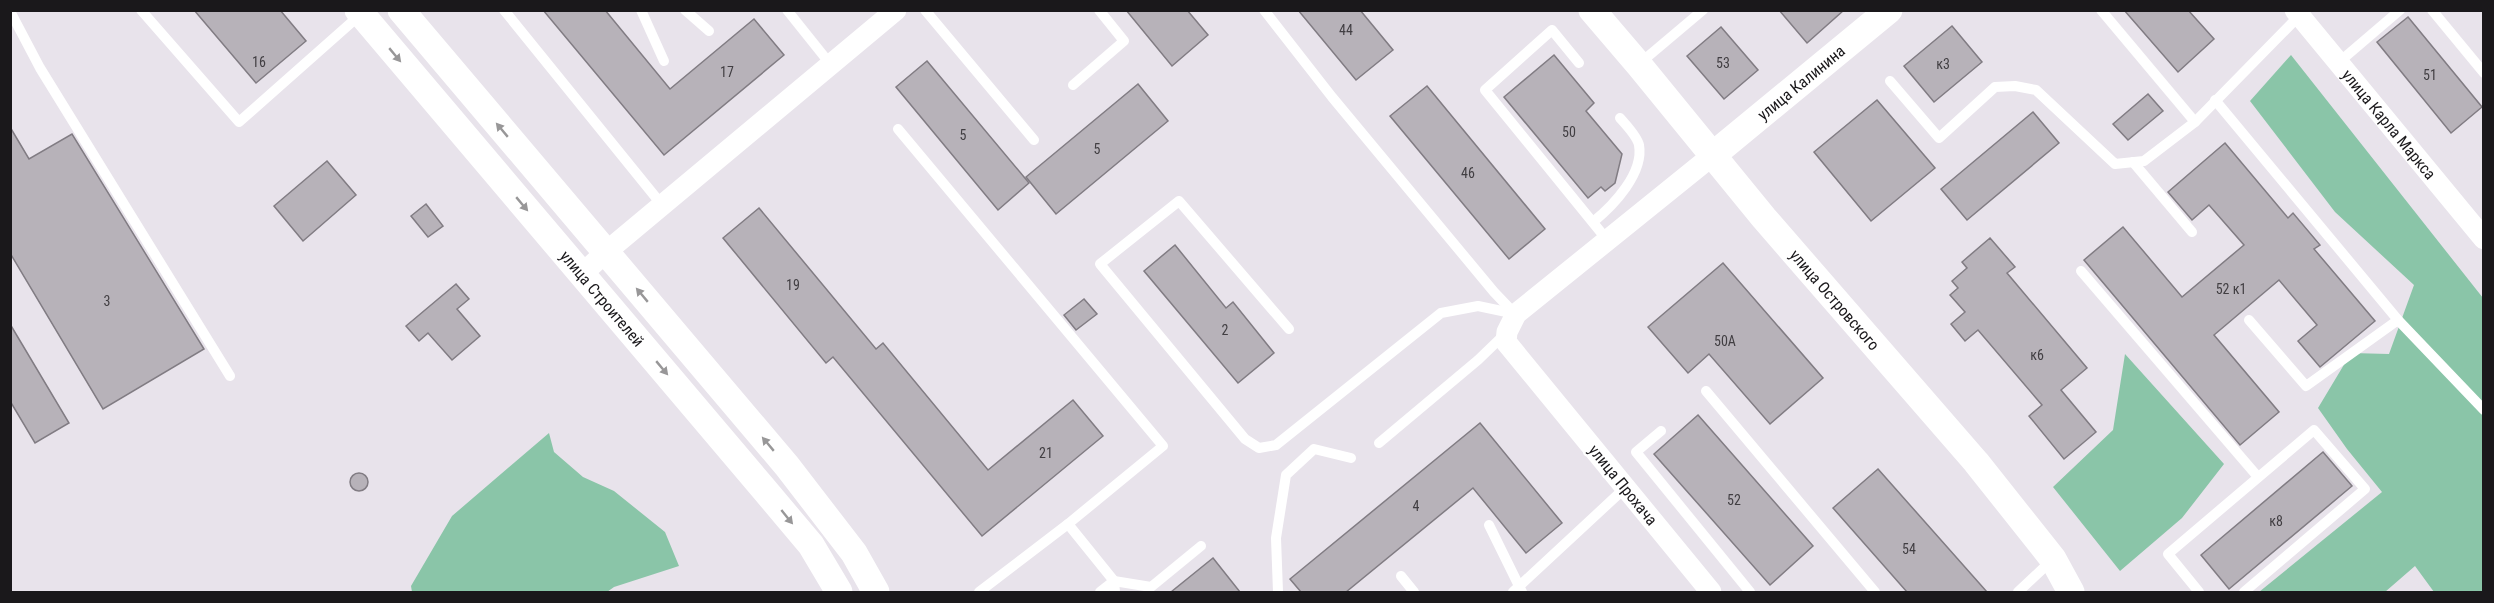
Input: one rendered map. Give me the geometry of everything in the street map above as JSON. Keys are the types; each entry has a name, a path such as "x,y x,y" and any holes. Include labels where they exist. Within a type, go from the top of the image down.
{"street":[{"name":"улица Строителей","path":"401,10 830,518 854,553 876,592"},
{"path":"582,274 896,10"},
{"name":"улица Островского","path":"1592,10 1779,236 1976,462 2053,559 2071,592"},
{"name":"улица Калинина","path":"1713,155 1889,10"},
{"name":"улица Строителей","path":"362,12 811,545 839,592"},
{"name":"улица Карла Маркса","path":"2297,13 2484,239"},
{"path":"1511,323 1713,155"},
{"name":"улица Прохача","path":"1511,323 1506,342 1711,592"}],"lane":[{"path":"141,10 239,122 362,12"},
{"path":"504,10 662,205"},
{"path":"640,10 664,62"},
{"path":"685,10 709,31"},
{"path":"787,10 831,65"},
{"path":"925,10 1034,140"},
{"path":"1073,85 1124,41 1099,10"},
{"path":"1264,10 1332,97 1494,292 1511,323"},
{"path":"1639,64 1703,10"},
{"path":"2101,10 2194,122"},
{"path":"2338,63 2400,10"},
{"path":"2432,10 2484,73"},
{"path":"10,11 40,68 230,376"},
{"path":"1890,81 1939,138 1995,87 2015,86 2036,90 2115,164 2144,161 2194,122 2297,13"},
{"path":"1579,63 1552,30 1485,90 1608,241"},
{"path":"2215,100 2398,320 2484,410"},
{"path":"1593,222 1613,206 1639,164 1639,142 1620,118"},
{"path":"897,129 1163,446 980,592"},
{"path":"2133,162 2192,232"},
{"path":"1289,329 1179,201 1100,264 1245,439 1259,448 1276,445 1441,313 1478,306 1511,323"},
{"path":"2081,271 2258,477"},
{"path":"2249,320 2306,386 2398,320"},
{"path":"1379,443 1478,360 1511,323"},
{"path":"1706,391 1875,592"},
{"path":"2199,592 2168,554 2314,430 2365,489 2244,592"},
{"path":"1661,431 1636,452 1750,592"},
{"path":"1278,592 1276,538 1286,475 1314,449 1351,458"},
{"path":"1489,525 1518,591 1625,488"},
{"path":"1068,524 1114,581 1115,592"},
{"path":"1100,592 1114,581 1151,587 1201,546"},
{"path":"2018,592 2053,559"},
{"path":"1401,576 1414,592"}],"green space":[{"path":"2291,55 2483,298 2483,592 2434,592 2415,566 2385,592 2259,592 2382,492 2318,408 2351,353 2389,354 2414,285 2335,212 2250,101"},
{"path":"2125,354 2224,464 2182,518 2120,571 2053,487 2113,430"},
{"path":"549,433 554,452 583,477 614,491 665,532 679,566 614,587 607,592 412,592 411,586 452,516"}],"building":[{"path":"194,10 280,10 306,41 256,83"},
{"path":"543,10 605,10 670,89 754,19 784,55 664,155"},
{"path":"1126,10 1187,10 1208,35 1172,66"},
{"path":"1298,10 1360,10 1393,50 1356,80"},
{"path":"1779,10 1844,10 1807,43"},
{"path":"2124,10 2188,10 2214,39 2178,72"},
{"path":"2408,17 2482,107 2451,133 2377,42"},
{"path":"1952,26 1982,62 1934,102 1904,66"},
{"path":"1721,27 1758,70 1724,99 1687,56"},
{"path":"1554,55 1594,103 1586,111 1622,154 1615,183 1605,191 1601,187 1588,198 1504,97"},
{"path":"927,61 1029,183 998,210 896,87"},
{"path":"1138,84 1168,121 1056,214 1026,177"},
{"path":"1427,86 1545,229 1509,259 1390,116"},
{"path":"2148,94 2163,111 2128,140 2113,124"},
{"path":"1877,100 1935,168 1871,221 1814,152"},
{"path":"2033,112 2059,143 1967,220 1941,189"},
{"path":"10,127 29,159 72,134 204,349 103,409 10,253"},
{"path":"2225,143 2288,218 2293,213 2320,245 2314,249 2375,321 2320,367 2298,341 2317,325 2279,280 2214,335 2279,412 2240,445 2084,260 2123,227 2182,297 2244,245 2209,205 2192,220 2168,192"},
{"path":"327,161 356,195 303,241 274,206"},
{"path":"426,204 443,226 428,237 411,216"},
{"path":"759,208 876,349 883,343 988,470 1073,400 1103,436 982,536 833,357 826,363 723,238"},
{"path":"1990,238 2015,267 2007,273 2087,368 2061,390 2096,432 2064,459 2029,416 2042,405 1978,330 1965,341 1951,324 1965,312 1950,295 1958,288 1952,281 1967,268 1962,262"},
{"path":"1175,245 1226,308 1233,302 1274,353 1238,383 1144,271"},
{"path":"1723,263 1823,378 1770,424 1709,354 1688,373 1648,327"},
{"path":"456,284 469,299 457,309 480,336 452,360 428,333 419,341 406,326"},
{"path":"1084,299 1097,314 1076,330 1064,315"},
{"path":"10,324 69,423 35,443 10,401"},
{"path":"1698,415 1813,546 1770,585 1654,454"},
{"path":"1480,423 1562,523 1526,553 1473,488 1346,592 1301,592 1290,579"},
{"path":"2323,452 2352,486 2229,589 2201,555"},
{"path":"1878,469 1987,592 1907,592 1833,508"},
{"path":"355,473 363,473 368,478 366,489 355,491 350,486 350,478"},
{"path":"1213,558 1240,592 1171,592"}]}
